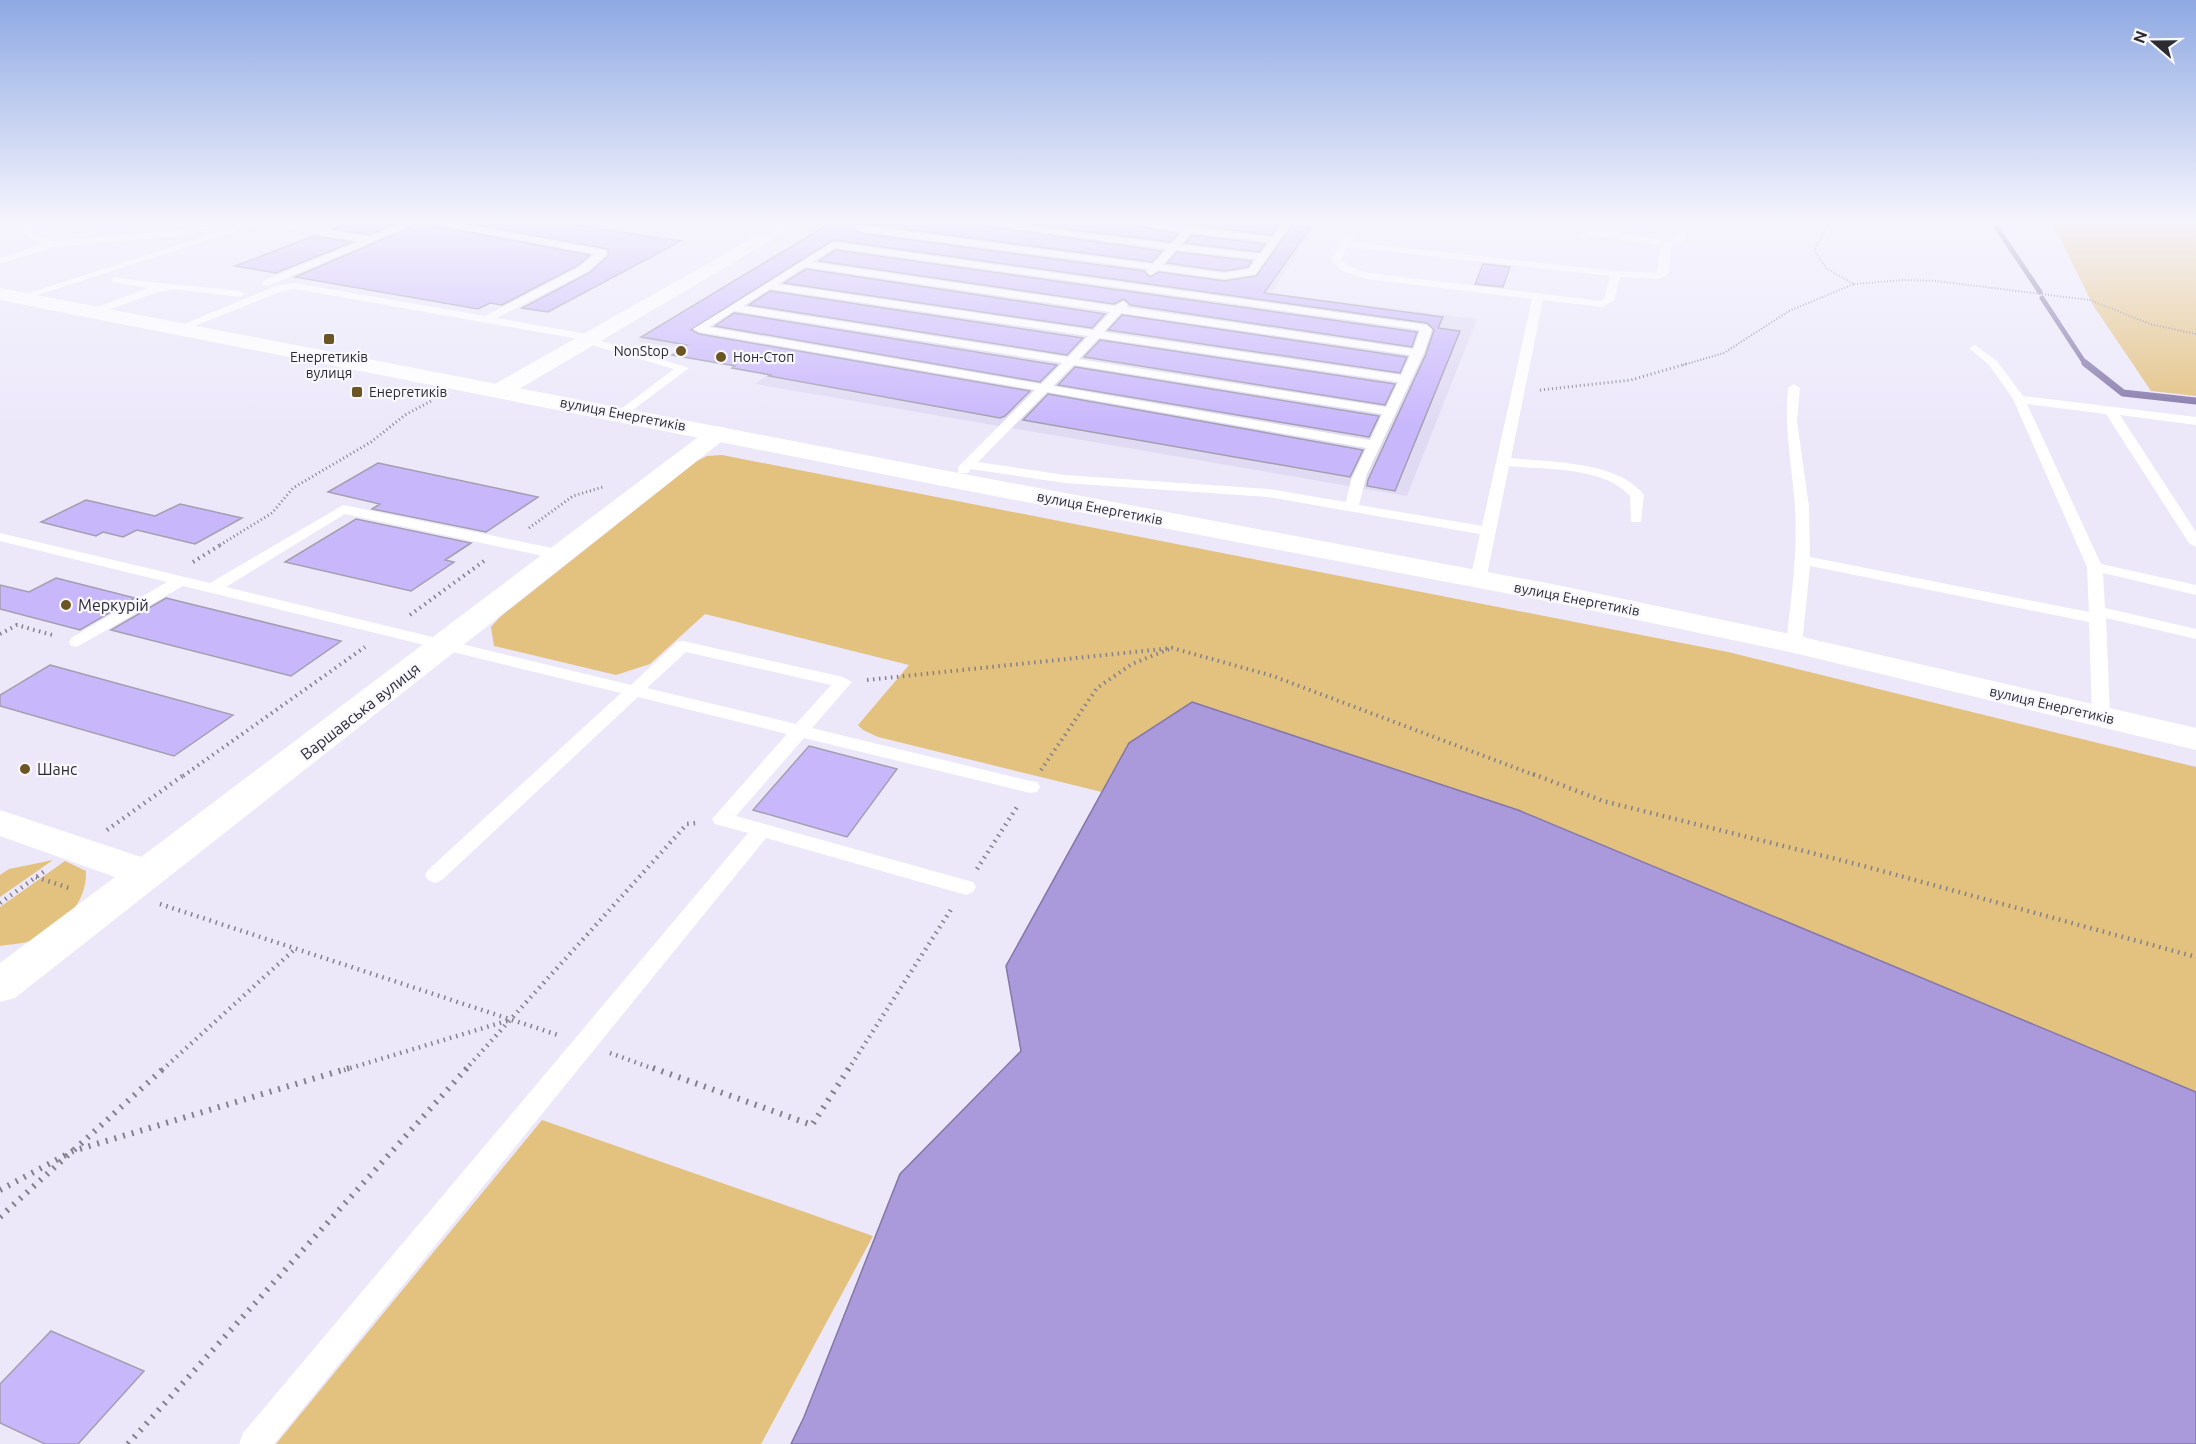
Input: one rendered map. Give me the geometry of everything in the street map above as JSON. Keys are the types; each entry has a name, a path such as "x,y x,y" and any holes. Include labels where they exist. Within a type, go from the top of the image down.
{"main road":[{"path":"501,390 677,289"},
{"name":"вулиця Енергетиків","path":"9,296 718,433 961,473 1794,644 2196,739"},
{"name":"Варшавська вулиця","path":"0,986 718,433"},
{"path":"20,825 79,850 148,874"}],"lane":[{"path":"9,296 31,289"},
{"path":"93,312 156,289"},
{"path":"208,289 240,294"},
{"path":"171,328 251,289"},
{"path":"171,328 276,289"},
{"path":"314,289 591,339 683,368 622,414"},
{"path":"484,320 544,289"},
{"path":"763,289 700,328 700,331 1374,445"},
{"path":"792,289 1405,379"},
{"path":"977,289 1418,353"},
{"path":"961,473 1071,361 1137,289"},
{"path":"1148,289 1419,326 1426,329 1418,353 1356,480 1352,507"},
{"path":"1479,289 1607,303 1611,289"},
{"path":"1478,580 1538,297"},
{"path":"733,308 1389,411"},
{"path":"1975,348 1993,363 2019,399 2095,567 2101,716"},
{"path":"1794,388 1791,421 1802,507 1803,560 1794,644"},
{"path":"2019,399 2191,420 2196,433"},
{"path":"2110,410 2196,543"},
{"path":"1503,461 1584,471 1617,479 1627,484 1637,495 1636,519"},
{"path":"961,473 1268,493 1488,531"},
{"path":"213,588 343,509 562,555"},
{"path":"2,539 182,580 1030,787"},
{"path":"1803,560 2196,634"},
{"path":"2095,567 2196,590"},
{"path":"77,642 182,580"},
{"path":"435,875 682,646 843,682 722,819 760,832 966,887"},
{"path":"254,1444 760,832"}],"path":[{"path":"1518,391 1565,389 1631,380 1724,353 1789,311 1841,289"},
{"path":"1996,289 2090,300 2150,324 2196,334"},
{"path":"182,580 189,565 272,513 293,488 371,442 405,415 435,399"},
{"path":"0,903 79,850 388,631 573,496 607,485"},
{"path":"0,634 17,625 77,642"},
{"path":"843,682 1172,648 1273,676 1603,801 1860,866 2196,957"},
{"path":"109,903 152,901 583,1044 812,1125 1030,787 1097,688 1132,664 1172,648"},
{"path":"128,1444 687,824 722,819"},
{"path":"0,1216 295,949"},
{"path":"0,1190 73,1151 511,1020"}],"shaded area":[{"path":"721,289 1273,289 1271,293 1477,319 1407,496 755,384 783,364 697,337 680,348 636,341"},
{"path":"2085,289 2196,289 2196,396 2151,391 2093,305"},
{"path":"722,455 1728,652 2196,767 2196,1092 1518,810 1192,702 1129,743 1102,792 878,737 858,725 909,665 705,614 650,664 616,675 494,646 491,627 500,617 697,461 707,456"},
{"path":"1192,702 1518,810 2196,1092 2196,1444 791,1444 804,1417 900,1174 1021,1051 1006,966 1129,743"},
{"path":"53,860 0,897 0,875 9,869"},
{"path":"65,861 86,871 83,893 72,911 56,926 33,940 0,946 0,907"},
{"path":"542,1120 873,1236 761,1444 276,1444"}],"building":[{"path":"366,289 532,289 502,305 490,303 478,309"},
{"path":"558,289 590,289 548,312 522,308"},
{"path":"720,289 755,289 691,330 699,334 1030,391 1005,416 1000,418 769,376 771,375 732,368 735,366 672,355 687,345 641,337"},
{"path":"828,289 941,289 1105,314 1092,328"},
{"path":"1014,289 1115,289 1417,332 1412,347 1130,305 1124,299 1114,304"},
{"path":"1186,289 1267,289 1264,293 1443,317 1438,328 1460,331 1395,491 1367,486 1368,480 1426,354 1434,330 1427,323"},
{"path":"770,291 1083,338 1067,355 749,305"},
{"path":"734,313 1057,365 1040,382 715,326"},
{"path":"1122,315 1407,357 1400,373 1108,330"},
{"path":"1100,340 1395,384 1385,405 1084,357"},
{"path":"1075,367 1379,416 1369,437 1058,385"},
{"path":"1048,394 1363,450 1350,477 1023,420"},
{"path":"378,463 538,497 486,532 372,509 380,504 328,492"},
{"path":"86,500 155,516 180,504 242,518 195,544 137,530 123,537 103,532 96,536 41,522"},
{"path":"356,519 471,543 445,560 454,562 411,591 285,562"},
{"name":"Меркурій","path":"56,578 135,598 80,630 0,609 0,585 29,592"},
{"path":"166,598 341,641 291,676 111,630"},
{"path":"50,665 233,715 174,756 0,706 0,695"},
{"path":"809,746 897,769 847,837 753,810"},
{"path":"51,1331 144,1371 78,1444 45,1444 0,1423 0,1384"}],"waterway":[{"path":"2042,298 2086,365"},
{"path":"2085,363 2123,393 2196,401"}],"place":[{"name":"Енергетиків вулиця","path":"329,339"},
{"name":"NonStop","path":"681,351"},
{"name":"Нон-Стоп","path":"721,357"},
{"name":"Енергетиків","path":"357,392"},
{"name":"Меркурій","path":"66,605"},
{"name":"Шанс","path":"25,769"}]}
